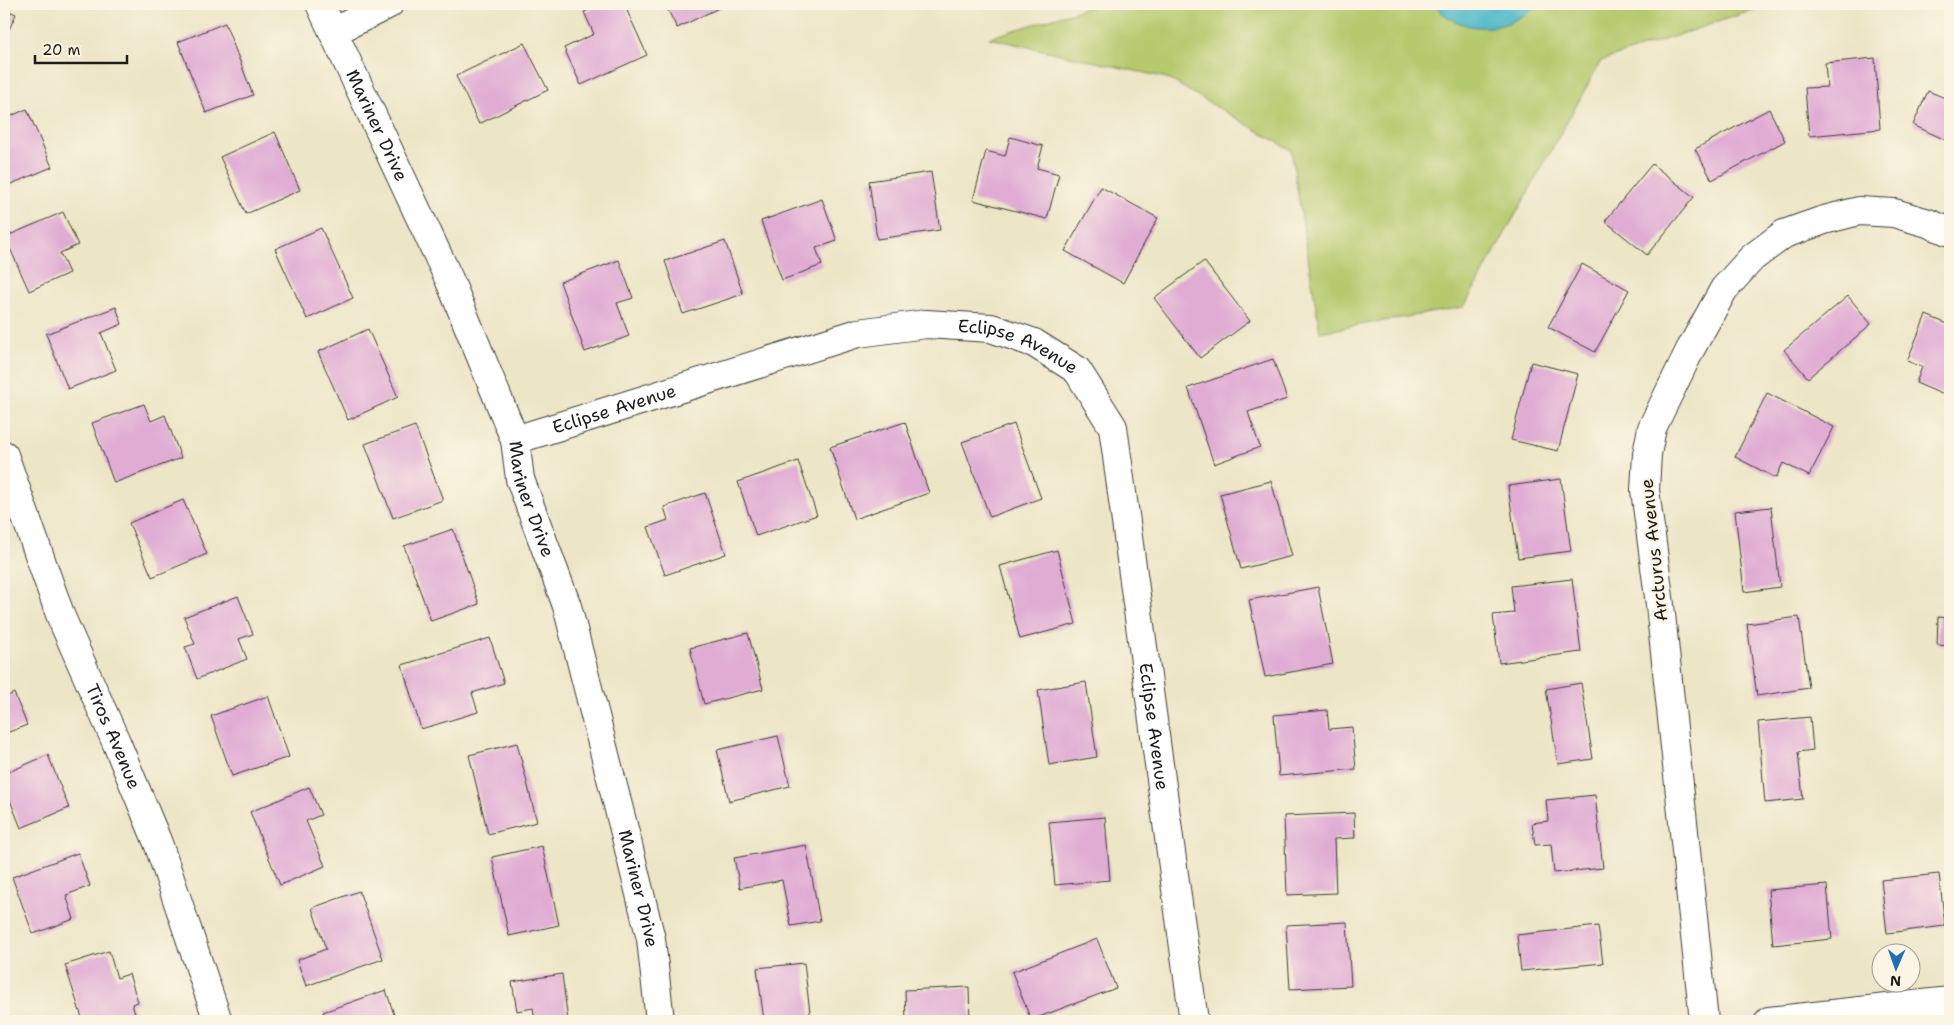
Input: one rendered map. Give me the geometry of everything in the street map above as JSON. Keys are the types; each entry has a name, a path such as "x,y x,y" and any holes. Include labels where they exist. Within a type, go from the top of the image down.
{"street":[{"name":"Mariner Drive","path":"320,4 449,279 515,440 520,479 567,606 625,833 651,939 660,1021"},
{"path":"333,32 389,4"},
{"name":"Arcturus Avenue","path":"1704,1021 1660,605 1645,490 1647,454 1652,428 1690,350 1724,289 1752,258 1784,234 1858,211 1894,213 1950,232"},
{"name":"Eclipse Avenue","path":"515,440 858,333 926,324 991,328 1034,344 1077,370 1113,427 1194,1021"},
{"name":"Tiros Avenue","path":"4,455 61,617 118,744 155,835 218,1021"},
{"path":"1769,1021 1950,1001"}],"green space":[{"path":"1099,4 1771,4 1601,61 1464,307 1320,332 1291,150 1167,78 989,38"}],"water":[{"path":"1434,4 1543,4 1508,23 1498,26 1478,27 1468,26 1449,18"}],"building":[{"path":"602,4 624,4 647,55 581,85 564,48 594,34 584,12"},
{"path":"665,4 727,4 677,28"},
{"path":"4,9 16,14 4,41"},
{"path":"225,23 253,95 206,113 178,42"},
{"path":"524,43 548,90 479,124 456,76"},
{"path":"1875,58 1880,129 1809,136 1805,88 1827,87 1825,63"},
{"path":"1928,91 1950,100 1950,142 1913,125"},
{"path":"27,109 52,167 4,187 4,119"},
{"path":"1769,109 1785,141 1712,180 1695,149"},
{"path":"275,132 300,190 246,214 220,157"},
{"path":"1010,137 1043,146 1037,168 1059,174 1047,219 973,200 986,151 1005,156"},
{"path":"1652,164 1694,197 1647,255 1605,221"},
{"path":"931,172 940,230 877,239 869,181"},
{"path":"1101,187 1158,218 1123,283 1065,251"},
{"path":"822,199 837,241 816,248 822,265 782,280 761,221"},
{"path":"63,212 78,245 60,253 69,273 29,291 5,237"},
{"path":"321,228 353,298 307,319 275,249"},
{"path":"725,241 743,294 683,314 665,261"},
{"path":"619,260 633,298 617,303 629,336 585,352 560,282"},
{"path":"1204,261 1250,321 1200,358 1154,298"},
{"path":"1582,264 1629,290 1595,352 1548,327"},
{"path":"1848,296 1871,324 1808,378 1784,350"},
{"path":"116,307 122,324 101,333 116,370 68,389 46,334"},
{"path":"1926,315 1950,325 1950,381 1944,395 1916,383 1922,367 1907,361"},
{"path":"368,329 398,397 348,420 318,352"},
{"path":"1273,359 1287,399 1248,412 1260,447 1214,464 1188,388"},
{"path":"1531,362 1578,374 1558,451 1511,440"},
{"path":"1767,393 1834,427 1809,476 1783,463 1776,478 1735,457"},
{"path":"144,404 151,421 165,415 181,458 114,483 92,423"},
{"path":"905,422 929,493 854,519 830,447"},
{"path":"1014,424 1041,498 990,517 962,442"},
{"path":"415,426 443,500 393,518 365,444"},
{"path":"798,461 817,515 756,536 738,482"},
{"path":"1561,479 1571,551 1518,558 1508,486"},
{"path":"1271,481 1292,556 1241,569 1220,494"},
{"path":"705,493 726,554 665,575 648,527 668,520 664,507"},
{"path":"183,500 207,554 152,577 129,523"},
{"path":"1771,507 1780,587 1744,592 1735,511"},
{"path":"453,529 479,604 431,621 404,546"},
{"path":"1057,550 1076,624 1020,639 1000,566"},
{"path":"1572,579 1581,652 1499,663 1493,615 1514,613 1511,586"},
{"path":"1318,587 1333,664 1265,677 1249,600"},
{"path":"238,596 253,634 239,639 247,659 197,679 185,647 195,644 184,617"},
{"path":"1799,617 1809,688 1757,696 1747,624"},
{"path":"1938,617 1950,618 1950,646 1937,645"},
{"path":"748,633 763,689 704,704 690,648"},
{"path":"490,638 504,683 472,693 478,712 421,729 402,665"},
{"path":"1086,682 1097,757 1049,765 1038,690"},
{"path":"1581,683 1593,759 1558,764 1546,689"},
{"path":"14,693 27,725 4,734 4,698"},
{"path":"268,696 289,757 232,776 211,716"},
{"path":"1327,710 1329,729 1352,727 1356,769 1279,776 1274,715"},
{"path":"1810,717 1813,750 1798,752 1803,799 1765,803 1758,722"},
{"path":"778,736 790,786 729,801 717,750"},
{"path":"517,743 537,822 488,834 469,755"},
{"path":"48,755 69,808 21,828 4,785 4,774"},
{"path":"309,787 321,815 306,821 325,866 280,885 250,812"},
{"path":"1595,795 1603,868 1554,873 1551,844 1535,845 1532,823 1548,821 1546,800"},
{"path":"1354,813 1355,838 1334,839 1336,893 1287,895 1284,816"},
{"path":"1105,817 1110,880 1055,885 1049,822"},
{"path":"806,845 820,921 791,926 782,880 740,888 734,858"},
{"path":"542,846 559,925 509,936 492,857"},
{"path":"78,853 90,886 66,895 74,919 33,934 12,877"},
{"path":"1939,874 1945,926 1887,933 1881,880"},
{"path":"1827,885 1832,939 1773,945 1768,890"},
{"path":"359,891 383,959 306,986 297,960 326,949 312,908"},
{"path":"1347,922 1351,986 1290,989 1286,925"},
{"path":"1598,926 1603,963 1521,971 1517,935"},
{"path":"1097,939 1116,988 1031,1020 1012,972"},
{"path":"109,951 117,978 129,974 138,1002 132,1004 137,1021 83,1021 65,965"},
{"path":"804,963 811,1021 764,1021 757,968"},
{"path":"562,974 568,1021 535,1021 533,1008 517,1011 512,982"},
{"path":"969,987 970,1021 906,1021 905,990"},
{"path":"386,990 396,1021 327,1021 323,1012"}]}
